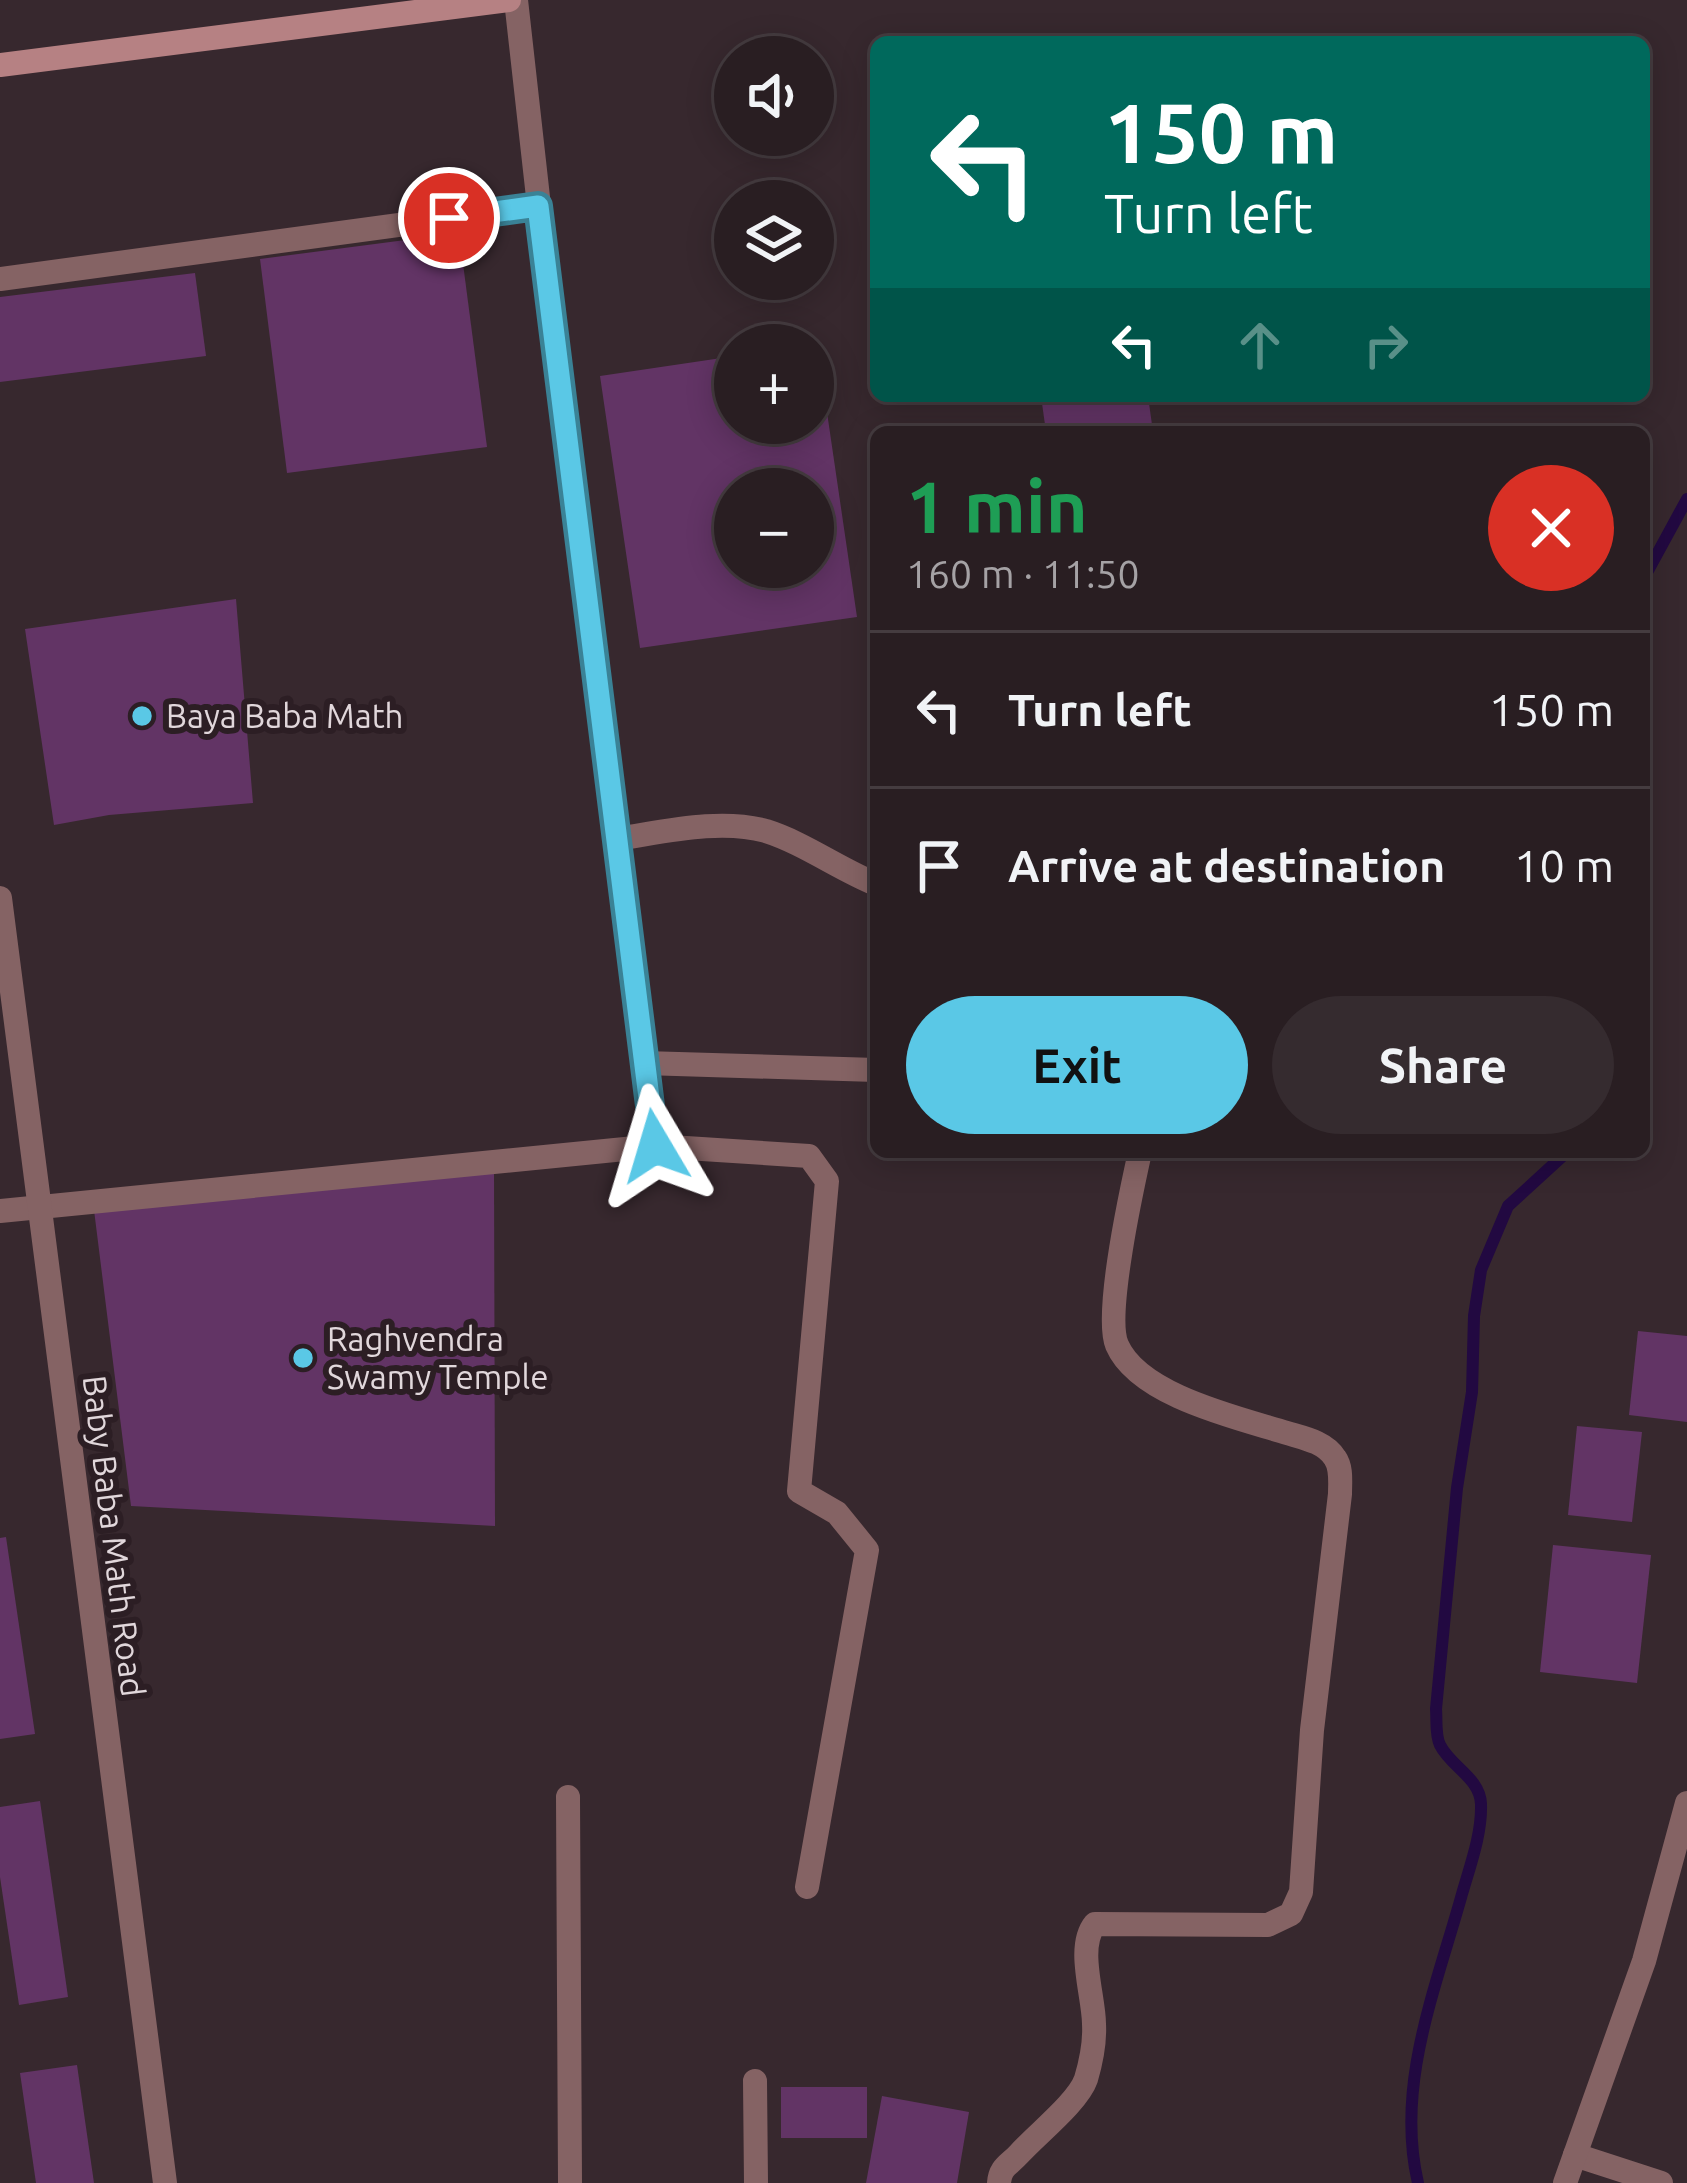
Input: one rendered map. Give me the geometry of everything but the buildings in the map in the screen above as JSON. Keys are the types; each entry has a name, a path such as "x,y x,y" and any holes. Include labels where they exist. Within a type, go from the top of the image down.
{"main road":[{"path":"0,65 513,0"}],"street":[{"path":"513,0 655,1146"},
{"path":"0,279 538,206"},
{"path":"616,839 724,826 754,828 788,839 870,881"},
{"name":"Baby Baba Math Road","path":"0,898 165,2183"},
{"path":"644,1063 870,1070"},
{"path":"0,1211 655,1146 809,1156 826,1180 799,1491 837,1514 867,1550 807,1887"},
{"path":"998,2183 1000,2171 1073,2103 1082,2088 1095,2027 1087,1951 1088,1932 1095,1924 1268,1925 1291,1914 1301,1892 1339,1465 1314,1441 1205,1407 1145,1378 1117,1346 1114,1311 1139,1158"},
{"path":"568,1797 570,2183"},
{"path":"1564,2183 1644,1961 1687,1803"},
{"path":"755,2081 756,2183"},
{"path":"1575,2155 1661,2183"}],"waterway":[{"path":"1650,567 1687,499"},
{"path":"1418,2183 1412,2146 1415,2073 1481,1815 1476,1787 1440,1745 1436,1709 1457,1488 1472,1392 1474,1316 1481,1270 1508,1206 1560,1158"}],"place":[{"name":"Baya Baba Math","path":"142,716"},
{"name":"Raghvendra Swamy Temple","path":"303,1358"}],"route":[{"path":"449,218 538,206 655,1146"}]}
